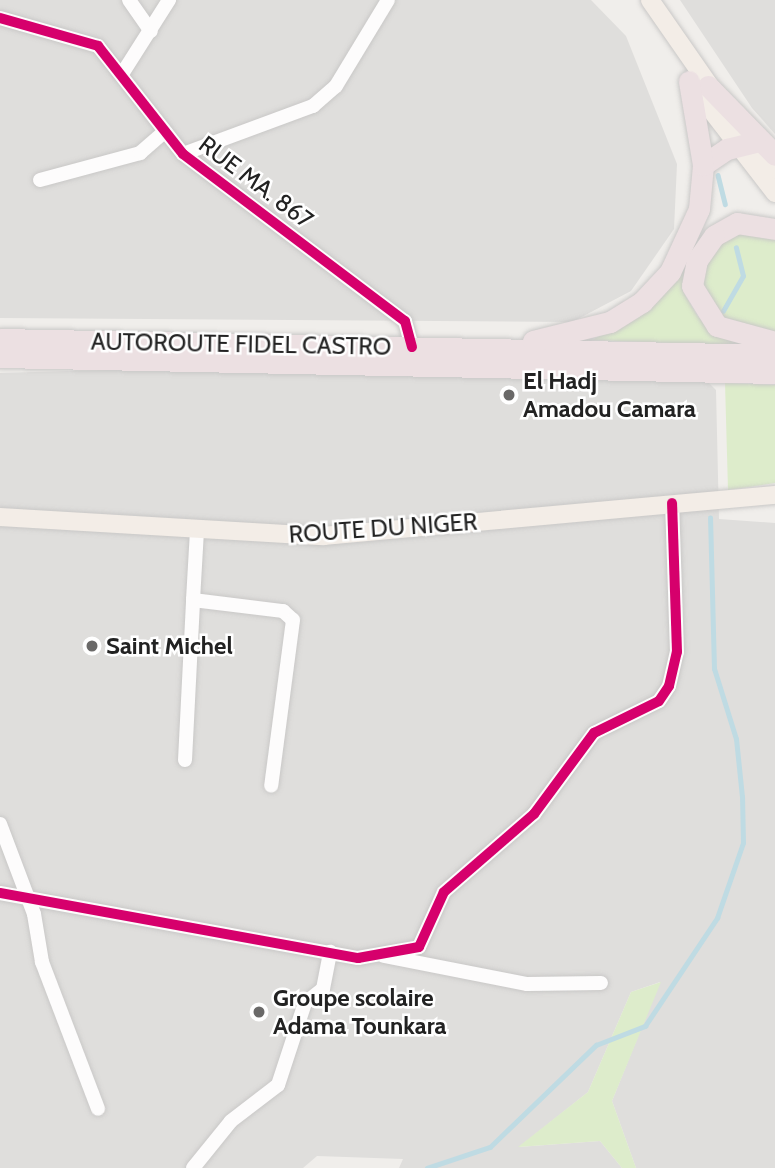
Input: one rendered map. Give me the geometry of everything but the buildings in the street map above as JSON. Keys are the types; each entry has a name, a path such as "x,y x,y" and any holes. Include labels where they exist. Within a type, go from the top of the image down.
{"highway":[{"path":"698,83 775,155"},
{"path":"484,350 586,332 642,302 687,243 704,165 698,83"},
{"path":"704,165 746,144"},
{"path":"775,229 737,223 713,236 696,260 692,286 717,326 775,342"},
{"name":"AUTOROUTE FIDEL CASTRO","path":"0,339 775,355"},
{"name":"AUTOROUTE FIDEL CASTRO","path":"0,357 775,373"}],"main road":[{"path":"653,1 698,83 746,144 775,192"},
{"path":"746,144 775,169"},
{"name":"ROUTE DU NIGER","path":"0,517 197,531 323,536 772,494"}],"street":[{"path":"130,0 151,31"},
{"path":"122,74 169,0"},
{"path":"183,155 313,106 336,86 388,0"},
{"name":"RUE MA. 867","path":"0,18 98,46 183,155 405,321 412,347"},
{"path":"40,180 140,153 165,131"},
{"path":"376,954 419,947 444,892 534,814 594,733 659,701 677,652 672,503"},
{"path":"185,760 197,531"},
{"path":"193,600 283,611 293,620 271,786"},
{"path":"0,824 25,896 42,962 98,1109"},
{"path":"0,893 330,953 376,954 527,984 601,983"},
{"path":"193,1168 231,1121 278,1085 305,1003 323,989 330,953"}],"shaded area":[{"path":"0,0 591,0 626,36 677,164 674,229 631,291 572,322 0,318"},
{"path":"680,0 775,0 775,134 752,108"},
{"path":"425,361 701,375 716,390 719,519 775,523 775,1168 636,1168 612,1101 660,982 631,992 588,1092 519,1147 600,1141 622,1168 399,1168 403,1159 317,1156 303,1168 0,1168 0,373"}],"green space":[{"path":"739,231 775,238 775,332 712,317 699,294 710,248"},
{"path":"687,262 685,295 698,317 749,346 593,340 660,293"},
{"path":"725,383 775,385 775,483 728,490"},
{"path":"661,982 612,1101 636,1168 622,1168 600,1141 518,1147 588,1092 631,992"}],"waterway":[{"path":"718,175 725,204"},
{"path":"723,311 743,276 736,248"},
{"path":"427,1168 490,1147 596,1045 645,1026 717,918 743,843 736,739 714,669 710,518"}],"cycle path":[{"path":"0,18 98,46 183,154 405,321 412,347"},
{"path":"0,893 358,958 419,947 444,892 534,814 594,733 659,701 669,686 677,652 672,503"}],"place":[{"name":"El Hadj Amadou Camara","path":"509,395"},
{"name":"Saint Michel","path":"92,646"},
{"name":"Groupe scolaire Adama Tounkara","path":"259,1012"}]}
